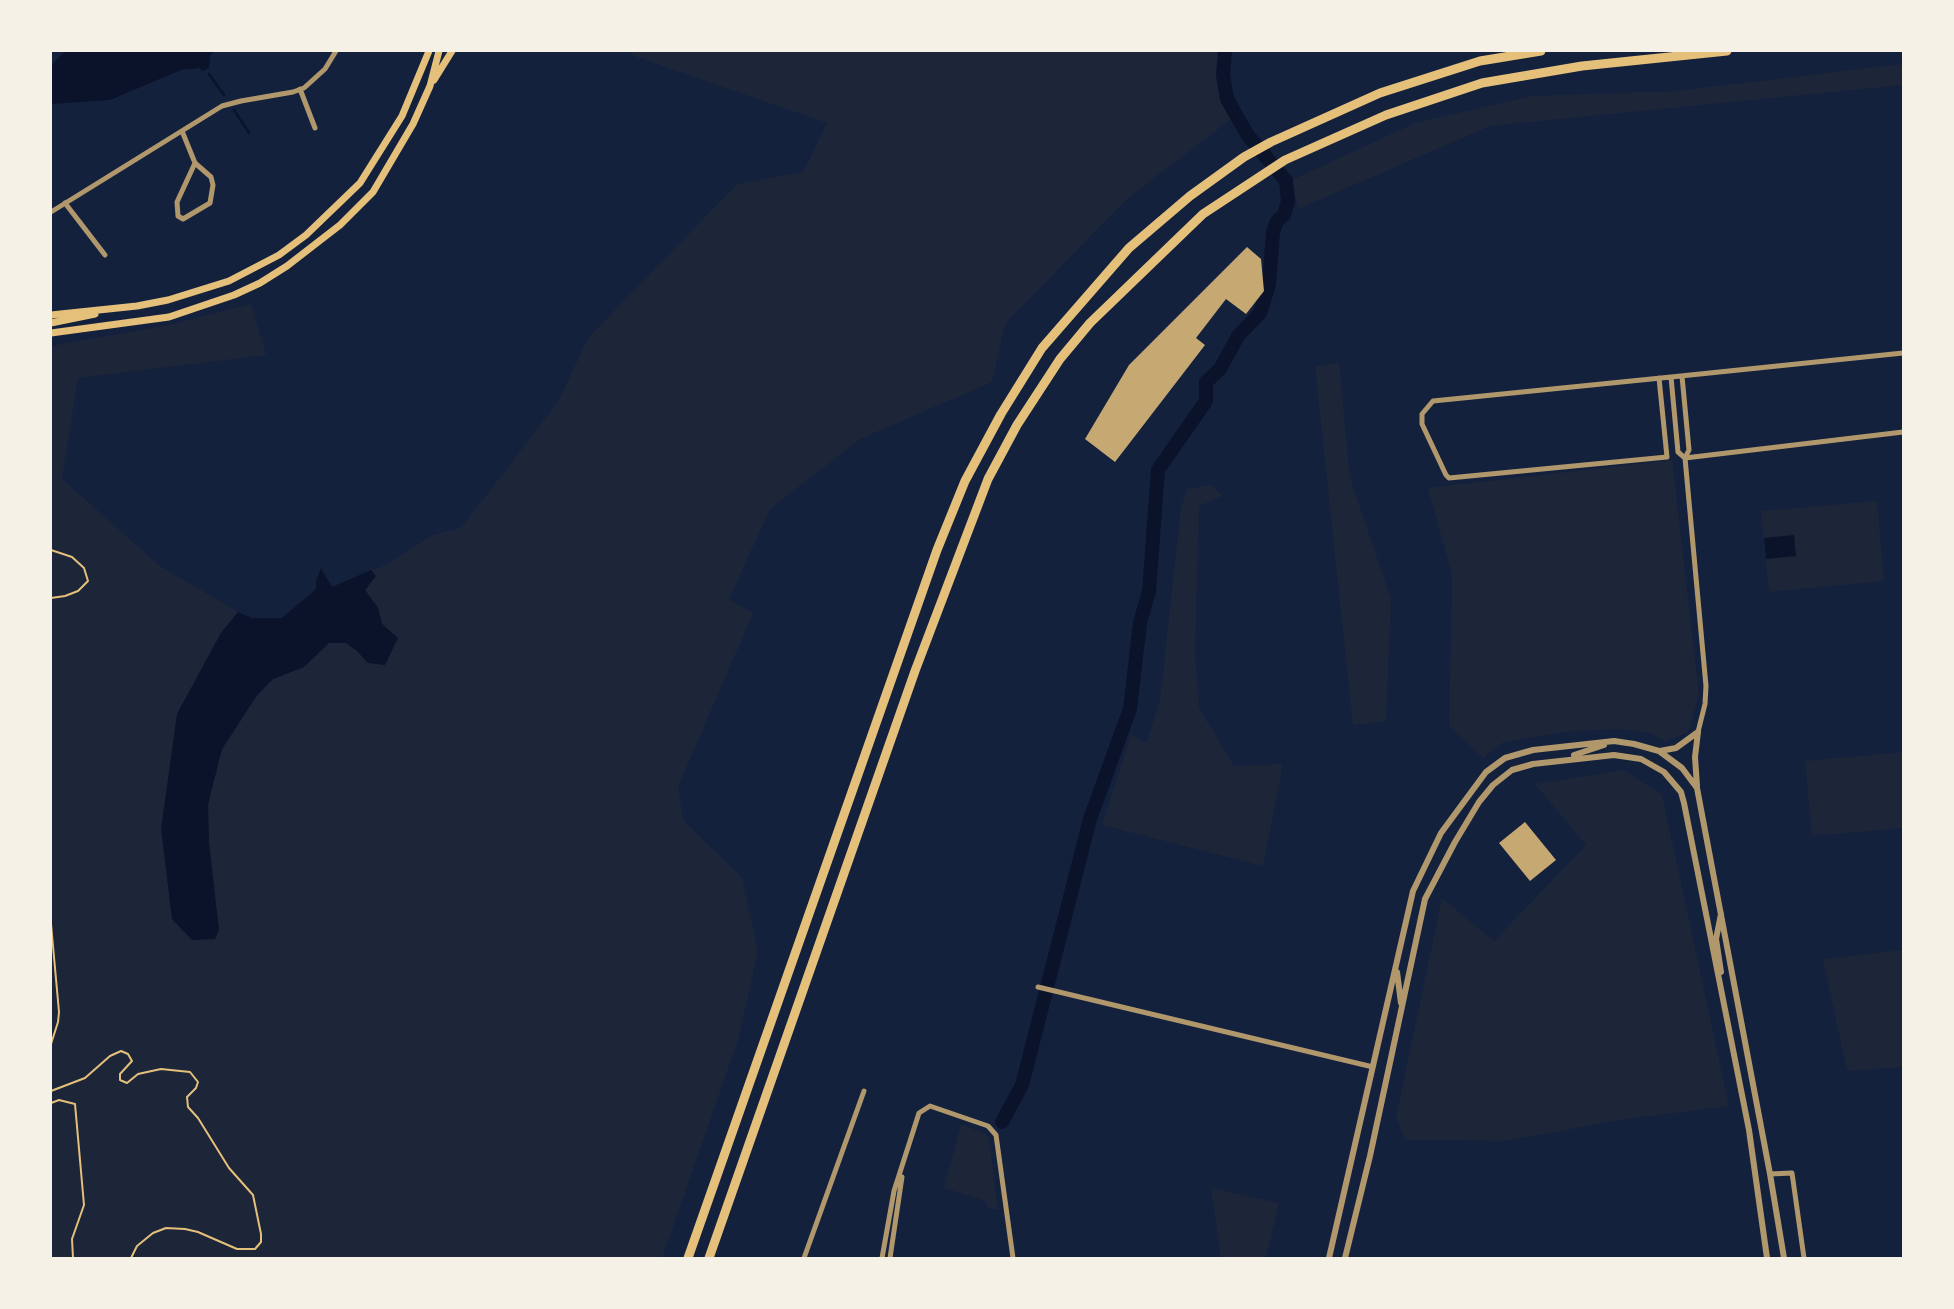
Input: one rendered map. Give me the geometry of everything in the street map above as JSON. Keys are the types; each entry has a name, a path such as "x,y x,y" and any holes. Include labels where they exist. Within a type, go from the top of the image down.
{"highway":[{"path":"688,1258 937,550 965,481 1001,414 1042,348 1129,248 1190,196 1244,158 1271,142 1380,93 1480,61 1541,51"},
{"path":"709,1258 915,671 988,480 1024,414 1060,359 1090,323 1203,214 1284,160 1386,115 1482,83 1582,66 1727,51"}],"main road":[{"path":"51,315 102,311 167,300 219,285 260,266 306,235 359,183 381,151 402,116 429,51"},
{"path":"51,332 169,317 203,307 260,283 287,266 340,225 373,192 395,159 413,124 429,86 439,51"},
{"path":"429,86 452,51"},
{"path":"51,323 86,317 102,311"},
{"path":"51,339 72,330"}],"street":[{"path":"51,212 222,106 300,89 325,69 335,51"},
{"path":"300,89 316,128"},
{"path":"181,131 195,163 211,177 213,185 209,203 189,218 183,219 178,216 177,202 195,163"},
{"path":"65,203 105,255"},
{"path":"1659,378 1667,457 1449,478 1422,424 1422,414 1433,401 1903,353"},
{"path":"1682,376 1689,450 1685,458 1706,686 1695,757 1697,788 1784,1258"},
{"path":"1671,377 1678,452 1685,458 1903,432"},
{"path":"1659,751 1676,748 1698,732"},
{"path":"1329,1258 1413,891 1445,826 1486,772 1505,758 1518,753 1614,741 1659,751 1682,768 1697,788"},
{"path":"1563,760 1614,741"},
{"path":"1345,1257 1370,1156 1425,900 1455,842 1479,802 1493,785 1512,770 1533,764 1614,755 1631,756 1651,763 1664,772 1681,792 1751,1143 1767,1258"},
{"path":"1722,912 1716,939 1726,1009"},
{"path":"1396,966 1402,1009"},
{"path":"1038,987 1373,1067"},
{"path":"804,1258 864,1091"},
{"path":"882,1258 894,1191 919,1113 925,1107 934,1107 993,1129 998,1139 1013,1258"},
{"path":"890,1258 903,1167"},
{"path":"1770,1174 1792,1173 1804,1258"}],"path":[{"path":"51,550 72,557 84,568 88,581 78,591 51,598"},
{"path":"51,924 58,1022 51,1044"},
{"path":"51,1091 85,1077 110,1056 121,1051 128,1054 132,1061 120,1074 120,1080 127,1083 138,1074 160,1069 190,1072 198,1082 187,1097 188,1107 198,1118 229,1168 253,1195 261,1234 261,1242 255,1249 237,1249 198,1232 166,1228 153,1233 137,1246 131,1258"},
{"path":"51,1103 59,1100 75,1104 83,1205 72,1239 73,1258"}],"shaded area":[{"path":"65,51 214,51 210,56 209,68 202,71 200,68 181,70 110,100 51,104 51,66"},
{"path":"627,51 1220,51 1222,101 1231,119 1127,199 1005,324 992,382 860,439 770,509 729,599 753,613 678,787 683,820 742,878 758,951 738,1040 662,1258 51,1258 51,346 169,325 251,304 266,355 78,378 62,479 160,566 238,612 221,633 177,714 172,919 192,940 209,842 208,804 222,749 258,695 273,679 304,667 329,643 346,643 368,663 391,651 398,638 382,624 378,608 365,590 375,576 371,570 384,566 433,535 461,528 558,402 588,338 737,184 803,172 827,123 637,57"},
{"path":"1903,64 1903,85 1490,126 1298,209 1292,180 1415,123 1532,96 1676,91"},
{"path":"1339,363 1350,478 1391,599 1386,721 1353,725 1315,366"},
{"path":"1672,460 1699,694 1688,733 1665,741 1649,732 1616,729 1563,732 1502,743 1483,758 1449,726 1452,575 1428,488"},
{"path":"1211,485 1223,496 1199,506 1195,653 1199,708 1234,766 1283,764 1263,866 1102,825 1131,735 1147,743 1160,700 1181,508 1187,489"},
{"path":"1877,501 1884,581 1769,592 1761,511"},
{"path":"1794,535 1796,556 1766,559 1764,538"},
{"path":"321,568 332,587 371,570 376,576 365,590 378,608 382,624 398,638 385,665 368,663 346,643 329,643 304,667 273,679 257,695 222,749 208,804 209,842 219,930 215,939 192,940 172,919 161,829 177,714 221,633 238,612 252,618 282,618 316,589"},
{"path":"1903,752 1903,828 1812,836 1805,761"},
{"path":"1624,770 1662,795 1729,1106 1618,1120 1506,1141 1405,1140 1396,1117 1442,898 1494,941 1586,845 1535,784"},
{"path":"1903,950 1903,1067 1847,1071 1823,959"},
{"path":"961,1124 985,1133 989,1139 998,1209 989,1209 984,1200 944,1188"},
{"path":"1211,1188 1279,1203 1266,1258 1221,1258"}],"building":[{"path":"1247,247 1261,259 1264,291 1246,314 1226,299 1196,338 1205,345 1115,462 1085,439 1129,365"},
{"path":"1525,822 1556,860 1530,881 1499,843"}],"waterway":[{"path":"1002,1122 1022,1085 1090,819 1130,709 1140,623 1149,591 1158,470 1206,401 1206,382 1220,369 1238,336 1260,313 1269,285 1273,232 1277,221 1284,215 1288,201 1286,181 1247,134 1227,99 1223,75 1225,51"},
{"path":"209,74 224,95"},
{"path":"234,110 249,133"}]}
